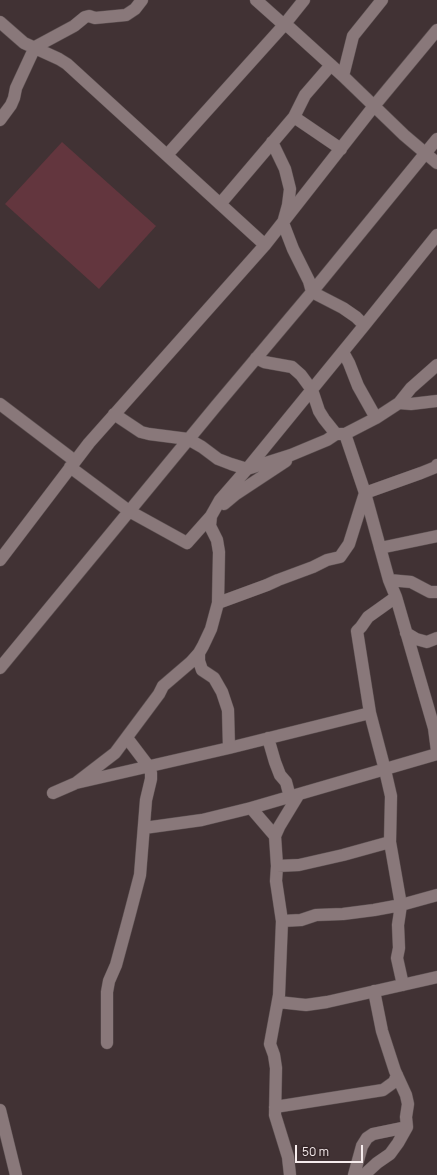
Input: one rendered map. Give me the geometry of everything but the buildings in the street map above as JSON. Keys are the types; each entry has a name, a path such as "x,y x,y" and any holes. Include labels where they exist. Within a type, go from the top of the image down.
{"street":[{"path":"0,120 11,105 16,88 35,48 74,26 85,17 89,16 95,18 126,14 134,9 142,0"},
{"path":"256,0 284,25 290,28 343,76 404,135 437,163"},
{"path":"167,155 284,25 304,0"},
{"path":"343,76 353,36 382,0"},
{"path":"0,22 24,43 67,64 265,245"},
{"path":"0,560 88,443 265,245 374,106 437,30"},
{"path":"220,204 294,117 305,95 331,66"},
{"path":"294,117 341,149"},
{"path":"0,668 437,139"},
{"path":"272,142 285,169 290,189 288,205 283,223 293,249 309,281 312,292 343,308 356,317 362,323 363,327"},
{"path":"76,783 115,753 159,694 163,686 191,662 199,653 211,628 218,602 219,552 217,540 210,526 213,513 220,500 312,390 437,235"},
{"path":"343,352 358,386 376,418"},
{"path":"256,358 264,362 292,367 301,375 312,390 319,411 324,419 341,434 365,493 389,580 396,597 434,728 436,742"},
{"path":"114,414 141,432 188,439 218,459 247,469 291,455 376,418 399,403 410,388 437,365"},
{"path":"399,403 411,404 437,401"},
{"path":"0,404 129,511 187,543 213,513 236,494 301,451"},
{"path":"365,493 421,474 436,467 437,465"},
{"path":"218,602 267,585 327,560 340,557 349,544 365,493"},
{"path":"380,548 437,536"},
{"path":"389,580 411,582 430,592 437,592"},
{"path":"396,597 368,617 357,631 370,713 391,796 390,842 401,905 398,925 399,948 396,958 403,985"},
{"path":"406,633 416,639 427,642 437,638"},
{"path":"199,653 199,661 202,670 214,678 222,692 228,710 229,748"},
{"path":"53,792 76,783 229,748 370,713"},
{"path":"107,1043 109,981 116,965 140,874 146,800 151,779 149,767 127,738"},
{"path":"268,738 280,775 295,795"},
{"path":"144,828 202,820 252,808 437,754"},
{"path":"290,1175 288,1156 275,1115 276,1068 274,1055 270,1044 279,994 282,921 276,881 277,866 275,836 295,795"},
{"path":"252,808 275,836"},
{"path":"277,866 299,865 390,842"},
{"path":"282,921 301,920 316,915 343,914 374,910 401,905 437,895"},
{"path":"278,1002 306,1005 327,1002 437,977"},
{"path":"364,1175 390,1154 407,1127 406,1117 408,1104 406,1095 397,1075 382,1031 374,991"},
{"path":"275,1107 383,1090 394,1082 397,1075"},
{"path":"0,1110 16,1175"},
{"path":"354,1175 362,1146 367,1138 373,1134 407,1127"}],"shaded area":[{"path":"62,142 156,226 99,289 5,204"}]}
